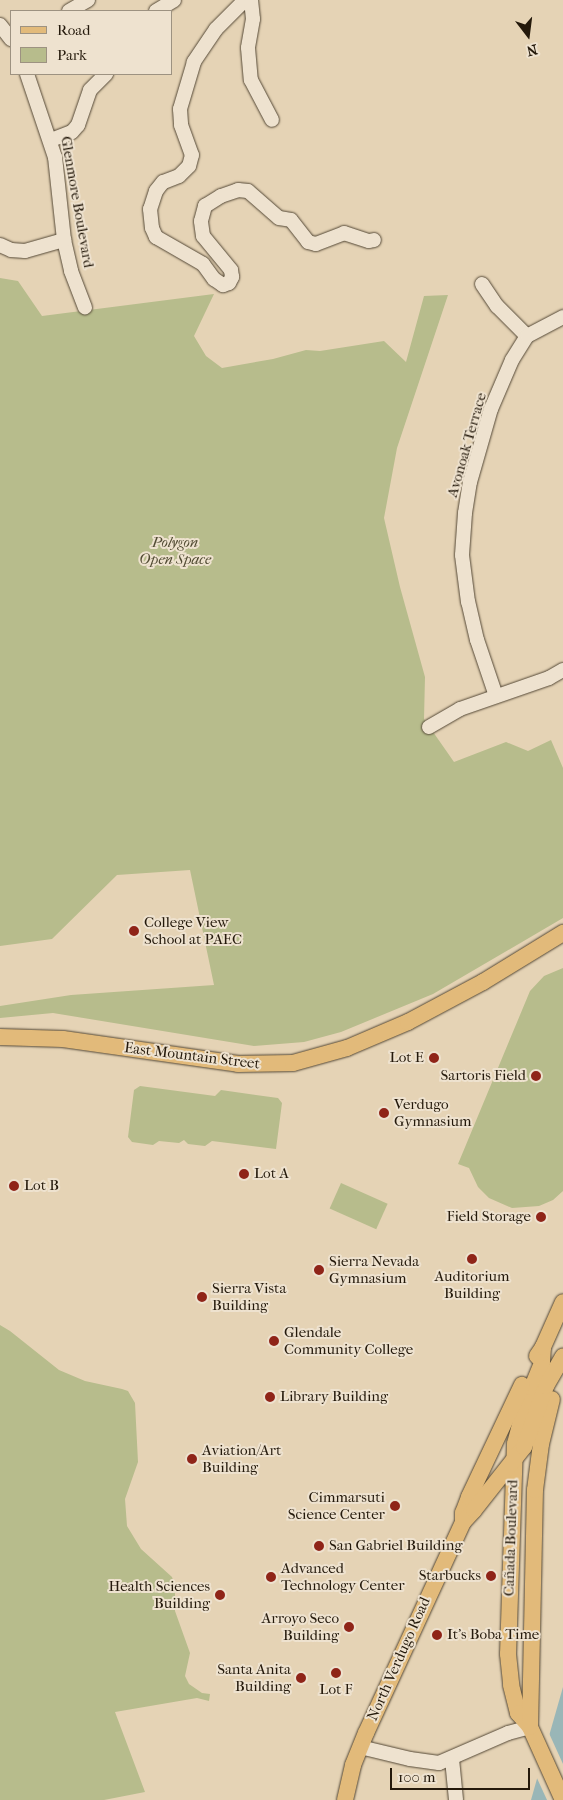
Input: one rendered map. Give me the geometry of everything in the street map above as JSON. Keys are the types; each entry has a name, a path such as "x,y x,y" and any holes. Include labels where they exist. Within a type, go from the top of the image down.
{"main road":[{"name":"East Mountain Street","path":"0,1037 63,1039 238,1064 293,1063 347,1048 408,1022 483,982 563,933"},
{"name":"North Verdugo Road","path":"463,1522 463,1513 468,1497 532,1363 544,1347 563,1302"},
{"name":"Cañada Boulevard","path":"530,1727 521,1718 514,1698 508,1642 511,1538 514,1460 519,1424 542,1363 544,1347"},
{"name":"North Verdugo Road","path":"345,1800 352,1765 463,1522 514,1460 528,1439 546,1386 562,1357"},
{"name":"Cañada Boulevard","path":"562,1357 544,1429 536,1475 528,1591 530,1727 536,1744 563,1800"},
{"path":"508,1642 519,1632 522,1596 528,1591 517,1547 511,1538"}],"street":[{"path":"71,10 88,0"},
{"path":"158,10 174,0"},
{"path":"245,0 216,29 194,62 180,110 181,125 192,155 189,166 178,176 163,182 156,191 150,209 152,228 156,237 182,250 203,264 214,279 223,285 229,283 232,277 230,270 203,236 200,221 205,206 221,196 238,190 248,191 279,218 290,220 308,242 316,244 344,233 369,241 374,240"},
{"path":"251,0 253,18 248,48 251,80 272,120"},
{"path":"0,25 10,38"},
{"name":"Glenmore Boulevard","path":"27,75 51,140 55,157 64,240 71,271 84,307"},
{"path":"51,140 72,132 78,125 90,90 105,75"},
{"path":"0,245 11,250 25,251 64,240"},
{"path":"482,284 497,306 528,336"},
{"name":"Avonoak Terrace","path":"496,696 477,640 468,602 462,555 465,513 470,482 491,409 512,360 528,336 563,317"},
{"path":"430,728 460,709 549,678 563,670"},
{"path":"360,1747 433,1763 452,1760 508,1734 530,1727"},
{"path":"452,1760 456,1800"}],"green space":[{"name":"Polygon Open Space","path":"0,278 18,281 42,316 214,294 194,336 206,356 222,368 273,359 306,350 320,351 384,341 406,362 424,296 448,295 397,448 384,518 400,587 425,677 424,719 454,762 506,742 528,751 551,740 563,768 563,918 433,994 341,1032 304,1042 254,1046 53,1013 0,1018 0,1006 71,995 214,985 190,870 117,875 52,939 0,946"},
{"path":"563,968 563,1191 553,1200 539,1206 512,1208 489,1198 478,1187 469,1168 458,1164 530,991 544,976"},
{"path":"140,1086 215,1096 221,1090 278,1098 282,1103 276,1149 212,1141 205,1146 188,1144 184,1140 179,1143 159,1141 153,1145 132,1142 128,1137 134,1090"},
{"path":"341,1183 388,1204 376,1229 330,1209"},
{"path":"0,1325 59,1370 85,1381 128,1391 135,1403 138,1462 125,1499 127,1526 141,1549 172,1577 175,1586 175,1611 190,1653 185,1676 189,1684 202,1693 210,1694 209,1701 197,1698 115,1712 145,1792 104,1800 0,1800"}],"water":[{"path":"563,1687 563,1800 531,1800 549,1736"}],"pier":[{"path":"548,1731 563,1764 563,1800 547,1800 536,1776"}],"place":[{"name":"College View School at PAEC","path":"134,931"},
{"name":"Lot E","path":"434,1058"},
{"name":"Sartoris Field","path":"536,1076"},
{"name":"Verdugo Gymnasium","path":"384,1113"},
{"name":"Lot A","path":"244,1174"},
{"name":"Lot B","path":"14,1186"},
{"name":"Field Storage","path":"541,1217"},
{"name":"Auditorium Building","path":"472,1259"},
{"name":"Sierra Nevada Gymnasium","path":"319,1270"},
{"name":"Sierra Vista Building","path":"202,1297"},
{"name":"Glendale Community College","path":"274,1341"},
{"name":"Library Building","path":"270,1397"},
{"name":"Aviation/Art Building","path":"192,1459"},
{"name":"Cimmarsuti Science Center","path":"395,1506"},
{"name":"San Gabriel Building","path":"319,1546"},
{"name":"Starbucks","path":"491,1576"},
{"name":"Advanced Technology Center","path":"271,1577"},
{"name":"Health Sciences Building","path":"220,1595"},
{"name":"Arroyo Seco Building","path":"349,1627"},
{"name":"It's Boba Time","path":"437,1635"},
{"name":"Lot F","path":"336,1673"},
{"name":"Santa Anita Building","path":"301,1678"}]}
